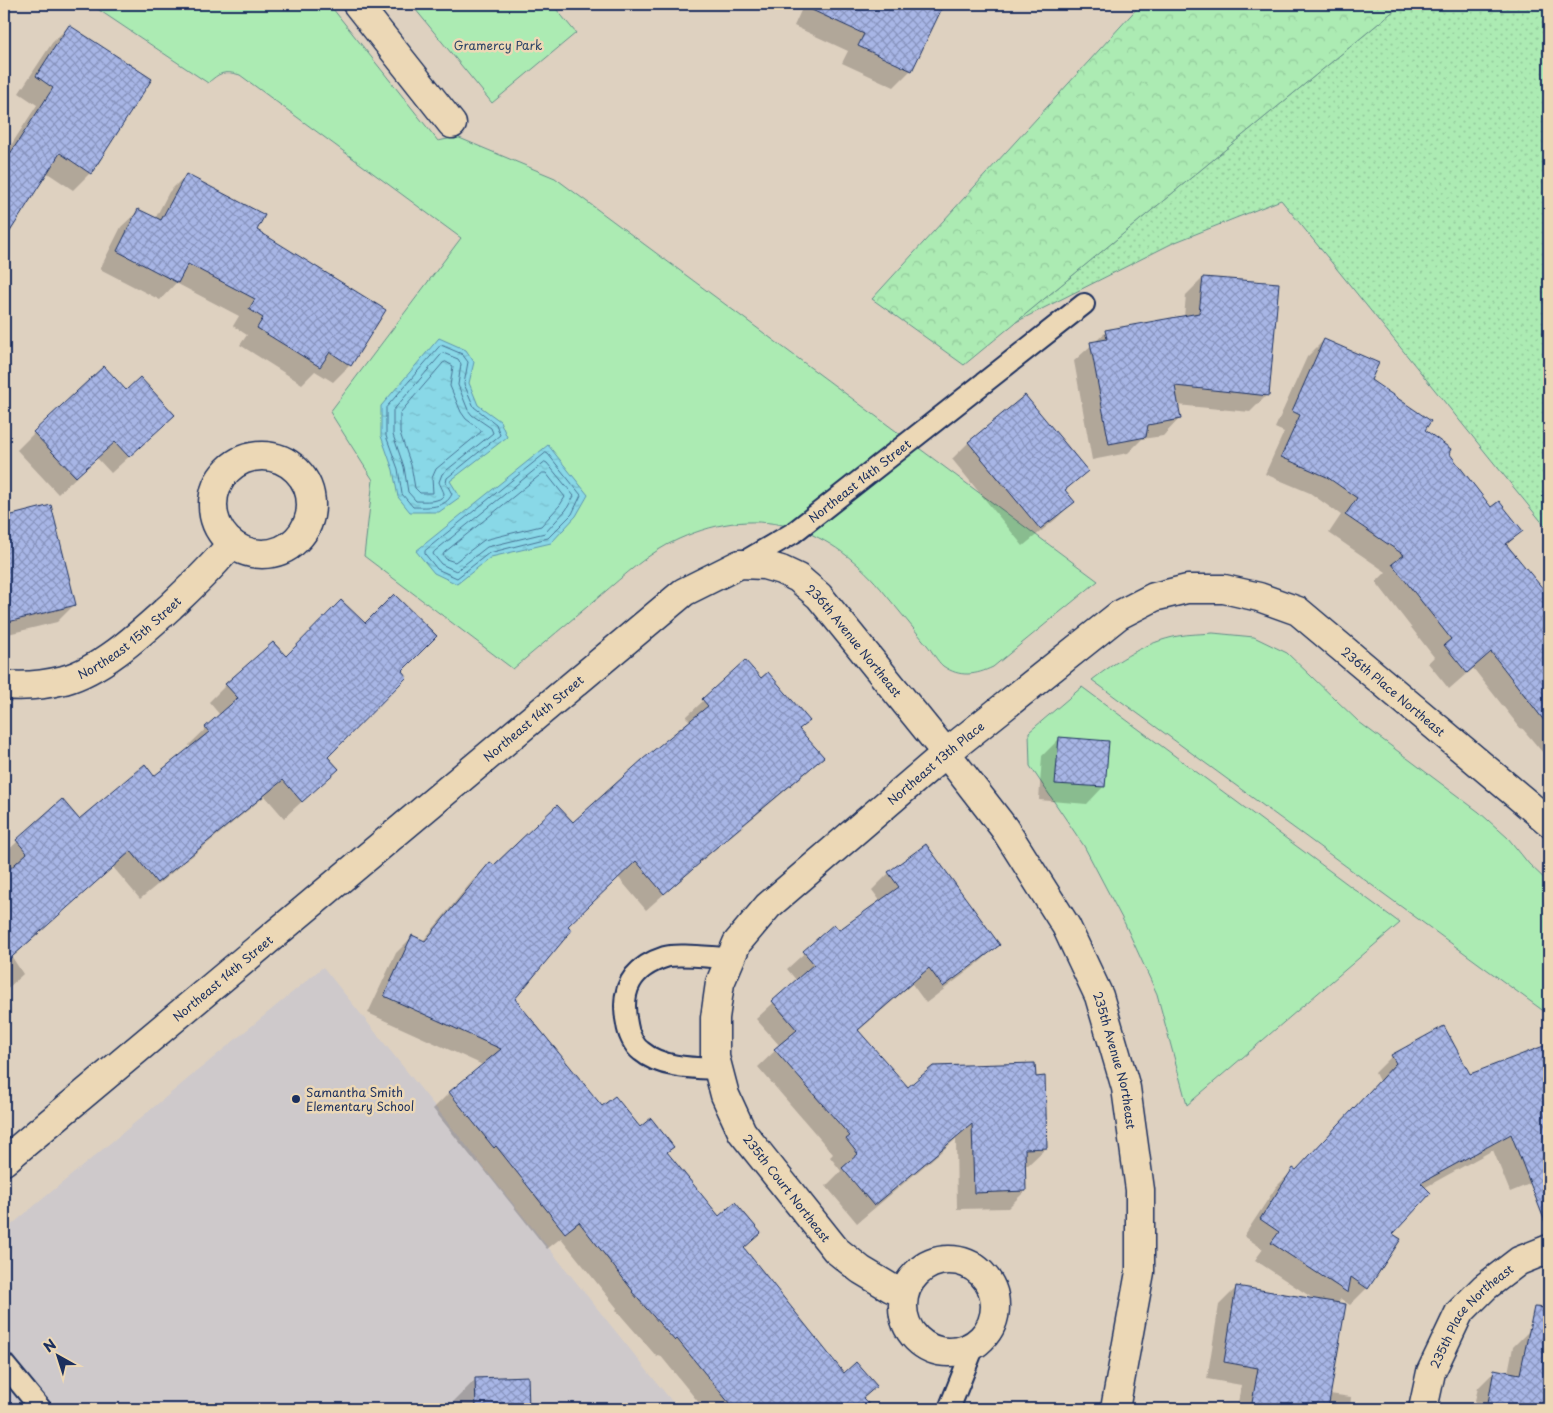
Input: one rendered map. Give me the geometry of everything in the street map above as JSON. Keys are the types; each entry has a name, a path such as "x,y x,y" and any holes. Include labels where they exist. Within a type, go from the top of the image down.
{"street":[{"path":"357,4 452,124"},
{"name":"Northeast 15th Street","path":"4,685 26,687 65,679 102,662 147,627 214,566 231,544"},
{"name":"236th Avenue Northeast","path":"740,564 764,565 781,570 798,578 819,596 946,753"},
{"name":"Northeast 14th Street","path":"4,1161 684,592 740,564"},
{"name":"Northeast 13th Place","path":"714,1018 720,983 737,943 768,906 946,753 1119,615 1154,596 1187,589 1224,589"},
{"name":"236th Place Northeast","path":"1224,589 1259,596 1298,610 1549,822"},
{"name":"235th Avenue Northeast","path":"946,753 1004,828 1066,926 1099,996 1126,1088 1140,1190 1140,1272 1115,1409"},
{"name":"235th Court Northeast","path":"714,1018 715,1057 724,1095 742,1132 836,1250 861,1270 891,1288 904,1292"},
{"name":"235th Place Northeast","path":"1423,1409 1431,1372 1459,1313 1484,1287 1519,1261 1549,1249"},
{"path":"955,1260 971,1265 984,1275 992,1289 995,1304 993,1321 985,1335 974,1346 958,1352 942,1353 927,1348 914,1338 905,1324 902,1308 904,1292 912,1278 924,1267 939,1261 955,1260"}],"lane":[{"name":"Northeast 14th Street","path":"740,564 794,534 1084,304"},
{"path":"718,1069 676,1066 658,1061 640,1051 628,1031 624,1009 628,985 645,965 668,956 730,958"},
{"path":"949,1409 974,1346"},
{"path":"4,1364 41,1409"}],"shaded area":[{"name":"Samantha Smith Elementary School","path":"323,967 678,1409 4,1409 4,1231"}],"green space":[{"path":"90,4 329,4 438,141 457,137 555,178 1098,581 993,667 980,672 962,674 949,670 941,664 886,595 865,572 842,552 818,538 793,528 766,523 738,523 709,528 679,539 647,557 513,669 364,556 373,480 330,412 461,238 240,75 222,73 208,83"},
{"name":"Gramercy Park","path":"411,4 552,4 576,33 492,103"},
{"path":"1141,4 1402,4 964,365 872,299"},
{"path":"1402,4 1549,4 1549,531 1281,200 1173,243 1016,322"},
{"path":"1213,633 1254,637 1287,653 1359,722 1479,812 1508,838 1529,864 1549,883 1549,1015 1092,680 1122,659 1144,647 1178,636"},
{"path":"1082,687 1400,923 1187,1105 1157,994 1125,924 1084,846 1030,766 1029,732"}],"water":[{"path":"439,338 466,350 474,362 469,383 478,405 500,421 507,437 450,481 460,497 439,512 410,512 398,497 393,470 381,436 381,406"},
{"path":"548,445 588,495 576,516 551,543 491,557 457,584 434,573 416,551"}],"building":[{"path":"799,4 944,4 912,71 858,46 864,34"},
{"path":"69,25 152,79 91,174 60,153 4,241 4,163 53,88 36,76"},
{"path":"186,174 265,215 257,230 386,310 351,366 330,352 320,367 257,328 263,318 249,309 255,299 188,264 178,283 117,251 138,209 161,220"},
{"path":"1203,277 1279,283 1269,396 1175,386 1181,419 1148,425 1146,437 1109,444 1090,342 1107,339 1105,330 1199,313"},
{"path":"1324,339 1379,363 1371,380 1431,421 1425,430 1451,449 1449,453 1491,507 1499,501 1523,531 1506,544 1549,596 1549,727 1491,652 1467,673 1444,645 1451,639 1392,564 1404,555 1345,515 1357,498 1327,477 1281,457 1300,415 1292,411"},
{"path":"104,366 126,390 140,377 175,415 129,457 115,442 76,477 33,432"},
{"path":"1025,395 1088,471 1065,490 1075,502 1040,529 968,442"},
{"path":"51,505 76,605 4,623 4,517"},
{"path":"394,594 437,636 402,671 407,677 328,757 339,769 302,802 283,780 157,883 131,851 4,964 4,874 27,853 16,840 62,799 79,819 145,764 154,776 209,732 205,727 238,698 225,684 273,642 286,656 341,600 365,623"},
{"path":"745,660 761,678 768,672 810,721 799,729 824,757 699,862 664,894 636,861 568,926 572,930 515,999 602,1106 615,1096 640,1127 651,1118 674,1147 667,1152 719,1216 735,1202 761,1233 744,1248 844,1373 856,1362 877,1386 863,1398 873,1409 734,1409 677,1339 675,1341 632,1292 579,1222 565,1233 496,1146 494,1148 449,1092 501,1049 384,996 412,935 425,941 490,862 494,865 557,805 573,822 643,759 708,706 702,699"},
{"path":"1059,737 1109,741 1105,787 1055,784"},
{"path":"926,844 1000,945 943,987 929,968 858,1030 908,1087 933,1066 1035,1063 1036,1077 1045,1076 1047,1148 1025,1149 1026,1191 974,1193 972,1124 874,1206 842,1168 858,1154 846,1139 850,1136 774,1049 797,1030 772,1001 814,964 803,951 834,924 839,930 899,887 888,872"},
{"path":"1444,1026 1470,1074 1549,1044 1549,1227 1547,1227 1511,1134 1421,1183 1431,1193 1393,1234 1401,1239 1368,1289 1351,1277 1348,1293 1271,1243 1279,1232 1260,1219 1293,1168 1296,1170 1396,1063 1391,1055"},
{"path":"1236,1286 1346,1304 1328,1409 1251,1409 1258,1368 1224,1362"},
{"path":"1534,1307 1549,1308 1549,1409 1487,1409 1494,1369 1520,1374"},
{"path":"528,1376 529,1409 476,1409 475,1378"}],"place":[{"name":"Samantha Smith Elementary School","path":"296,1099"}]}
